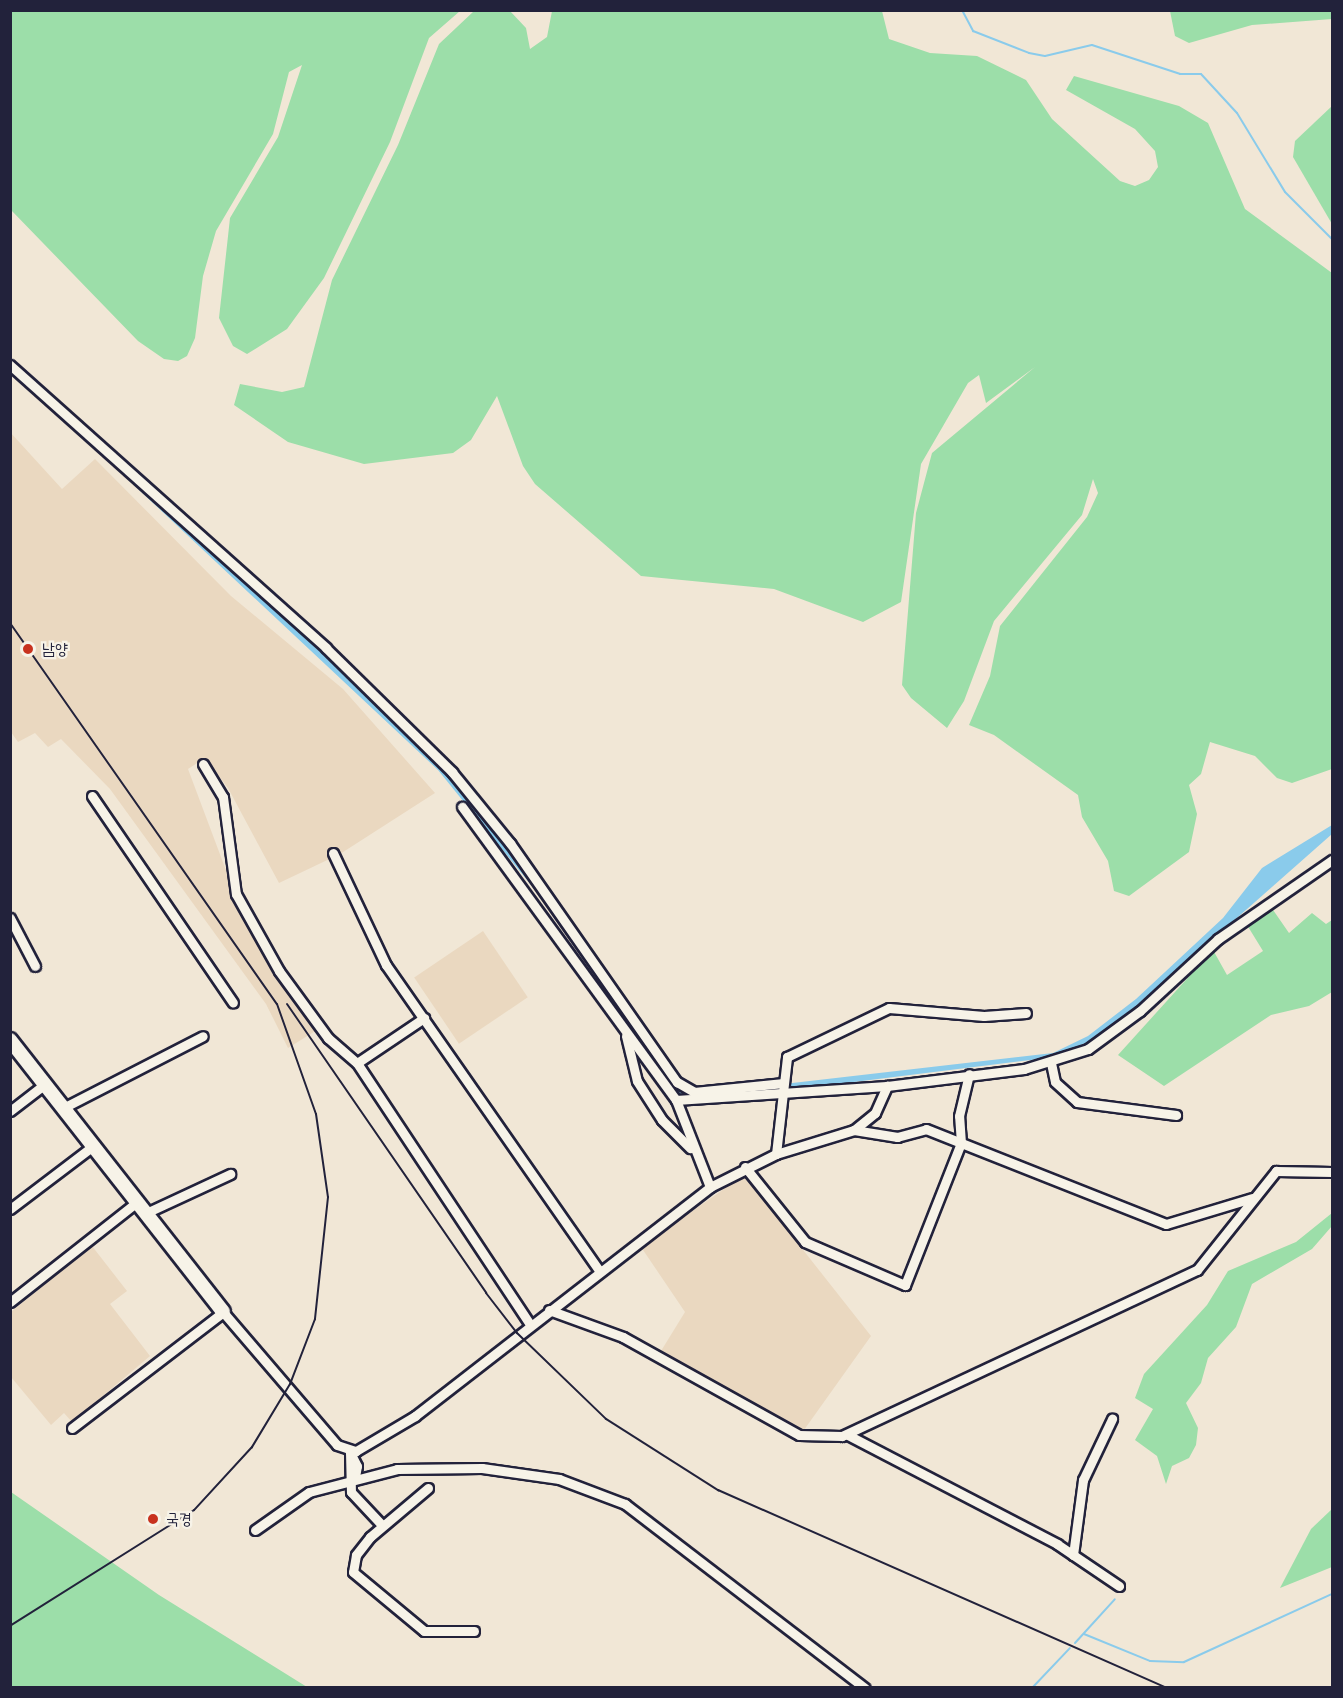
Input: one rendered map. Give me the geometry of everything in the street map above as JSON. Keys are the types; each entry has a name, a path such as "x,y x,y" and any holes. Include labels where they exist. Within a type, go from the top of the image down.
{"street":[{"path":"10,365 326,648 452,772 510,843 677,1082 694,1092 887,1086 1051,1064 1117,1028 1218,939 1332,860"},
{"path":"203,764 223,797 236,894 279,971 328,1038 357,1062 531,1324"},
{"path":"92,796 233,1003"},
{"path":"462,807 675,1100 692,1150 710,1187"},
{"path":"333,854 386,965 600,1272"},
{"path":"10,918 35,966"},
{"path":"776,1154 787,1057 889,1008 984,1016 1026,1013"},
{"path":"357,1062 424,1018"},
{"path":"626,1034 643,1091 692,1150"},
{"path":"63,1108 203,1036"},
{"path":"10,1040 223,1312 337,1445 350,1452 357,1466 351,1492 382,1525"},
{"path":"1051,1064 1055,1082 1077,1102 1176,1114"},
{"path":"745,1167 805,1242 905,1285 961,1143 959,1116 969,1074"},
{"path":"10,1111 45,1084"},
{"path":"350,1452 415,1416 710,1187 745,1167 776,1154 854,1130 875,1113 887,1086"},
{"path":"675,1100 784,1088"},
{"path":"854,1130 897,1137 926,1129 1166,1224 1252,1198"},
{"path":"10,1209 93,1146"},
{"path":"549,1310 623,1337 799,1435 821,1440 848,1435 1197,1270 1252,1198 1276,1171 1332,1172"},
{"path":"10,1302 141,1208 230,1174"},
{"path":"72,1428 223,1312"},
{"path":"1073,1555 1083,1480 1112,1419"},
{"path":"848,1435 1073,1555 1119,1586"},
{"path":"255,1530 309,1492 355,1477 437,1466 482,1468 600,1491 625,1504 865,1688"},
{"path":"428,1488 382,1525 356,1555 354,1572 424,1631 474,1630"}],"shaded area":[{"path":"10,432 62,489 95,459 231,596 343,689 435,793 340,854 279,883 228,788 205,758 188,769 230,881 317,1030 288,1048 266,1004 110,789 61,739 48,747 35,733 18,742 11,732"},
{"path":"483,931 528,997 459,1044 414,977"},
{"path":"744,1175 871,1336 804,1430 661,1351 685,1312 641,1247"},
{"path":"92,1246 127,1291 110,1304 150,1356 72,1422 64,1413 51,1425 11,1377 11,1312"}],"green space":[{"path":"10,11 460,11 429,38 390,142 324,278 287,329 247,354 233,346 219,318 230,218 278,137 302,65 289,72 273,134 216,231 203,276 195,338 187,356 178,361 164,359 138,341 11,210"},
{"path":"474,11 510,11 526,28 530,49 547,37 552,11 882,11 889,39 930,53 977,56 1026,80 1052,119 1120,181 1135,186 1149,180 1158,167 1155,151 1135,129 1066,90 1074,76 1179,106 1208,123 1245,209 1332,273 1332,769 1292,783 1277,778 1255,756 1210,742 1201,774 1189,785 1197,814 1189,852 1129,896 1114,891 1108,861 1082,817 1078,795 994,735 969,725 990,676 1000,626 1087,517 1098,493 1093,479 1082,515 994,621 964,701 947,728 911,698 902,685 916,513 932,453 1035,367 986,403 979,375 968,383 921,464 901,602 863,622 774,589 641,576 535,484 523,466 497,396 471,440 453,453 364,464 288,442 234,405 240,384 282,392 304,387 332,280 398,145 439,44"},
{"path":"1170,11 1332,11 1332,19 1252,25 1189,43 1175,36"},
{"path":"1332,106 1332,224 1293,157 1295,141"},
{"path":"1271,907 1289,933 1312,913 1326,924 1332,920 1332,992 1309,1006 1271,1015 1164,1086 1118,1055 1213,950 1227,975 1263,951 1247,925"},
{"path":"1332,1213 1332,1226 1312,1249 1252,1284 1236,1327 1208,1358 1201,1383 1186,1403 1198,1428 1196,1445 1189,1458 1172,1466 1166,1484 1157,1456 1135,1440 1153,1409 1135,1398 1144,1374 1207,1305 1228,1271 1296,1242"},
{"path":"11,1492 159,1595 307,1687 11,1687"},
{"path":"1332,1509 1332,1567 1280,1588 1311,1529"}],"water":[{"path":"10,369 315,643 442,767 506,844 677,1086 724,1091 1053,1053 1088,1036 1136,999 1223,918 1262,868 1332,825 1332,834 1129,1013 1094,1039 1055,1057 806,1088 679,1096 540,896 438,770"}],"waterway":[{"path":"962,10 973,31 1029,53 1045,56 1092,45 1180,74 1201,74 1237,113 1285,192 1332,239"},
{"path":"625,1510 836,1671"},
{"path":"1084,1634 1150,1661 1184,1662 1332,1594"},
{"path":"1075,1643 1115,1599"},
{"path":"1032,1688 1070,1648"}],"railway":[{"path":"10,623 277,1004 316,1114 328,1197 315,1319 290,1384 252,1447 194,1510 10,1626"},
{"path":"287,1004 486,1293 517,1333 606,1419 718,1490 1167,1688"}],"place":[{"name":"남양","path":"28,649"},
{"name":"국경","path":"153,1519"}]}
